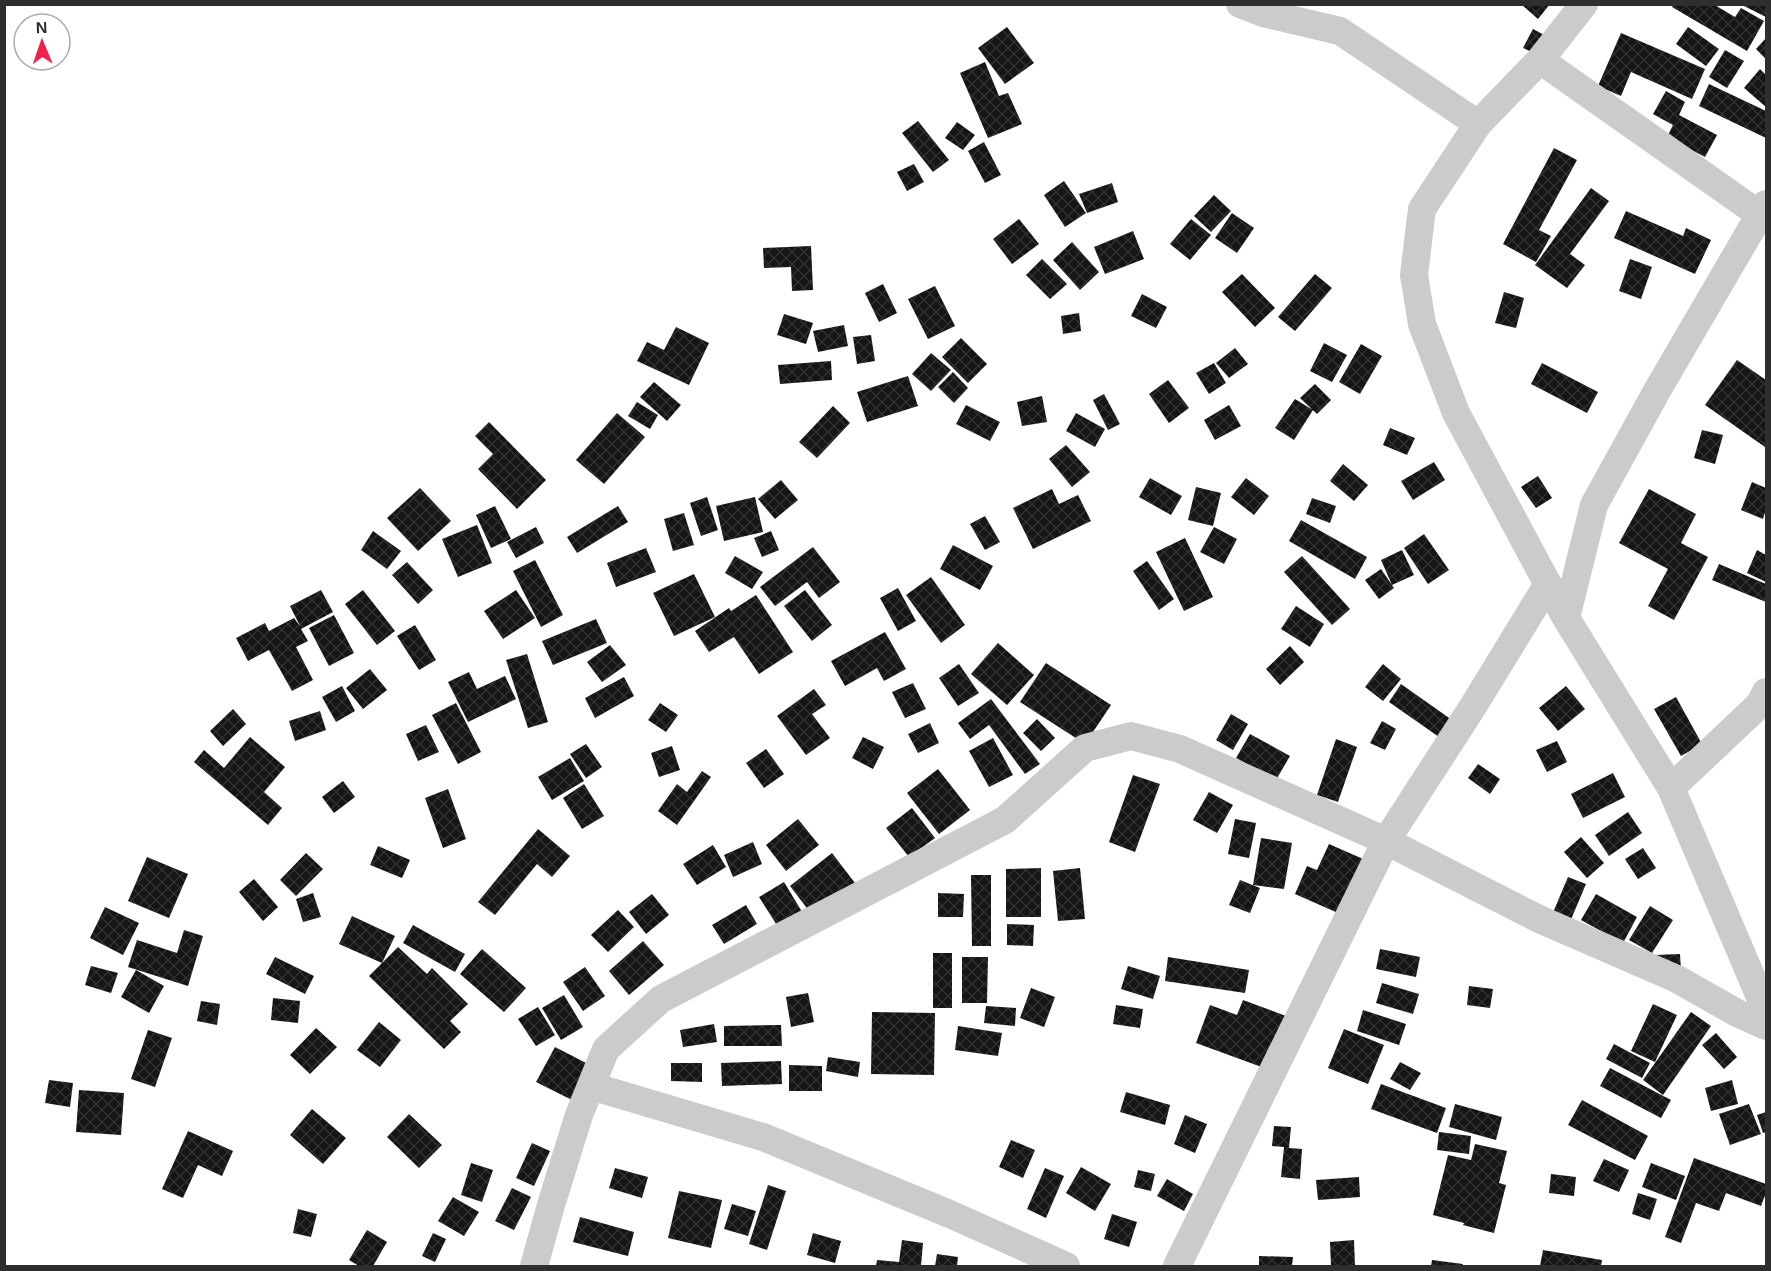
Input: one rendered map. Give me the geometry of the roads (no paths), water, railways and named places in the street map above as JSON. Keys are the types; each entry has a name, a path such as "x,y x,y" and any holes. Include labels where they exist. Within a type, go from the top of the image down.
{"street":[{"path":"1240,4 1263,13 1340,31 1478,123"},
{"path":"1584,4 1540,60 1478,123 1422,209 1414,275 1422,324 1456,413 1566,618 1671,788 1767,1011"},
{"path":"1540,60 1764,213 1658,389 1594,505 1566,618"},
{"path":"1177,1266 1386,841 1472,708 1548,584"},
{"path":"1671,788 1759,705 1767,692"},
{"path":"534,1266 576,1126 606,1049 661,999 1005,820 1085,748 1131,736 1180,749 1386,841 1539,919 1677,979 1737,1013 1767,1026"},
{"path":"591,1086 763,1137 952,1215 1066,1266"}]}
